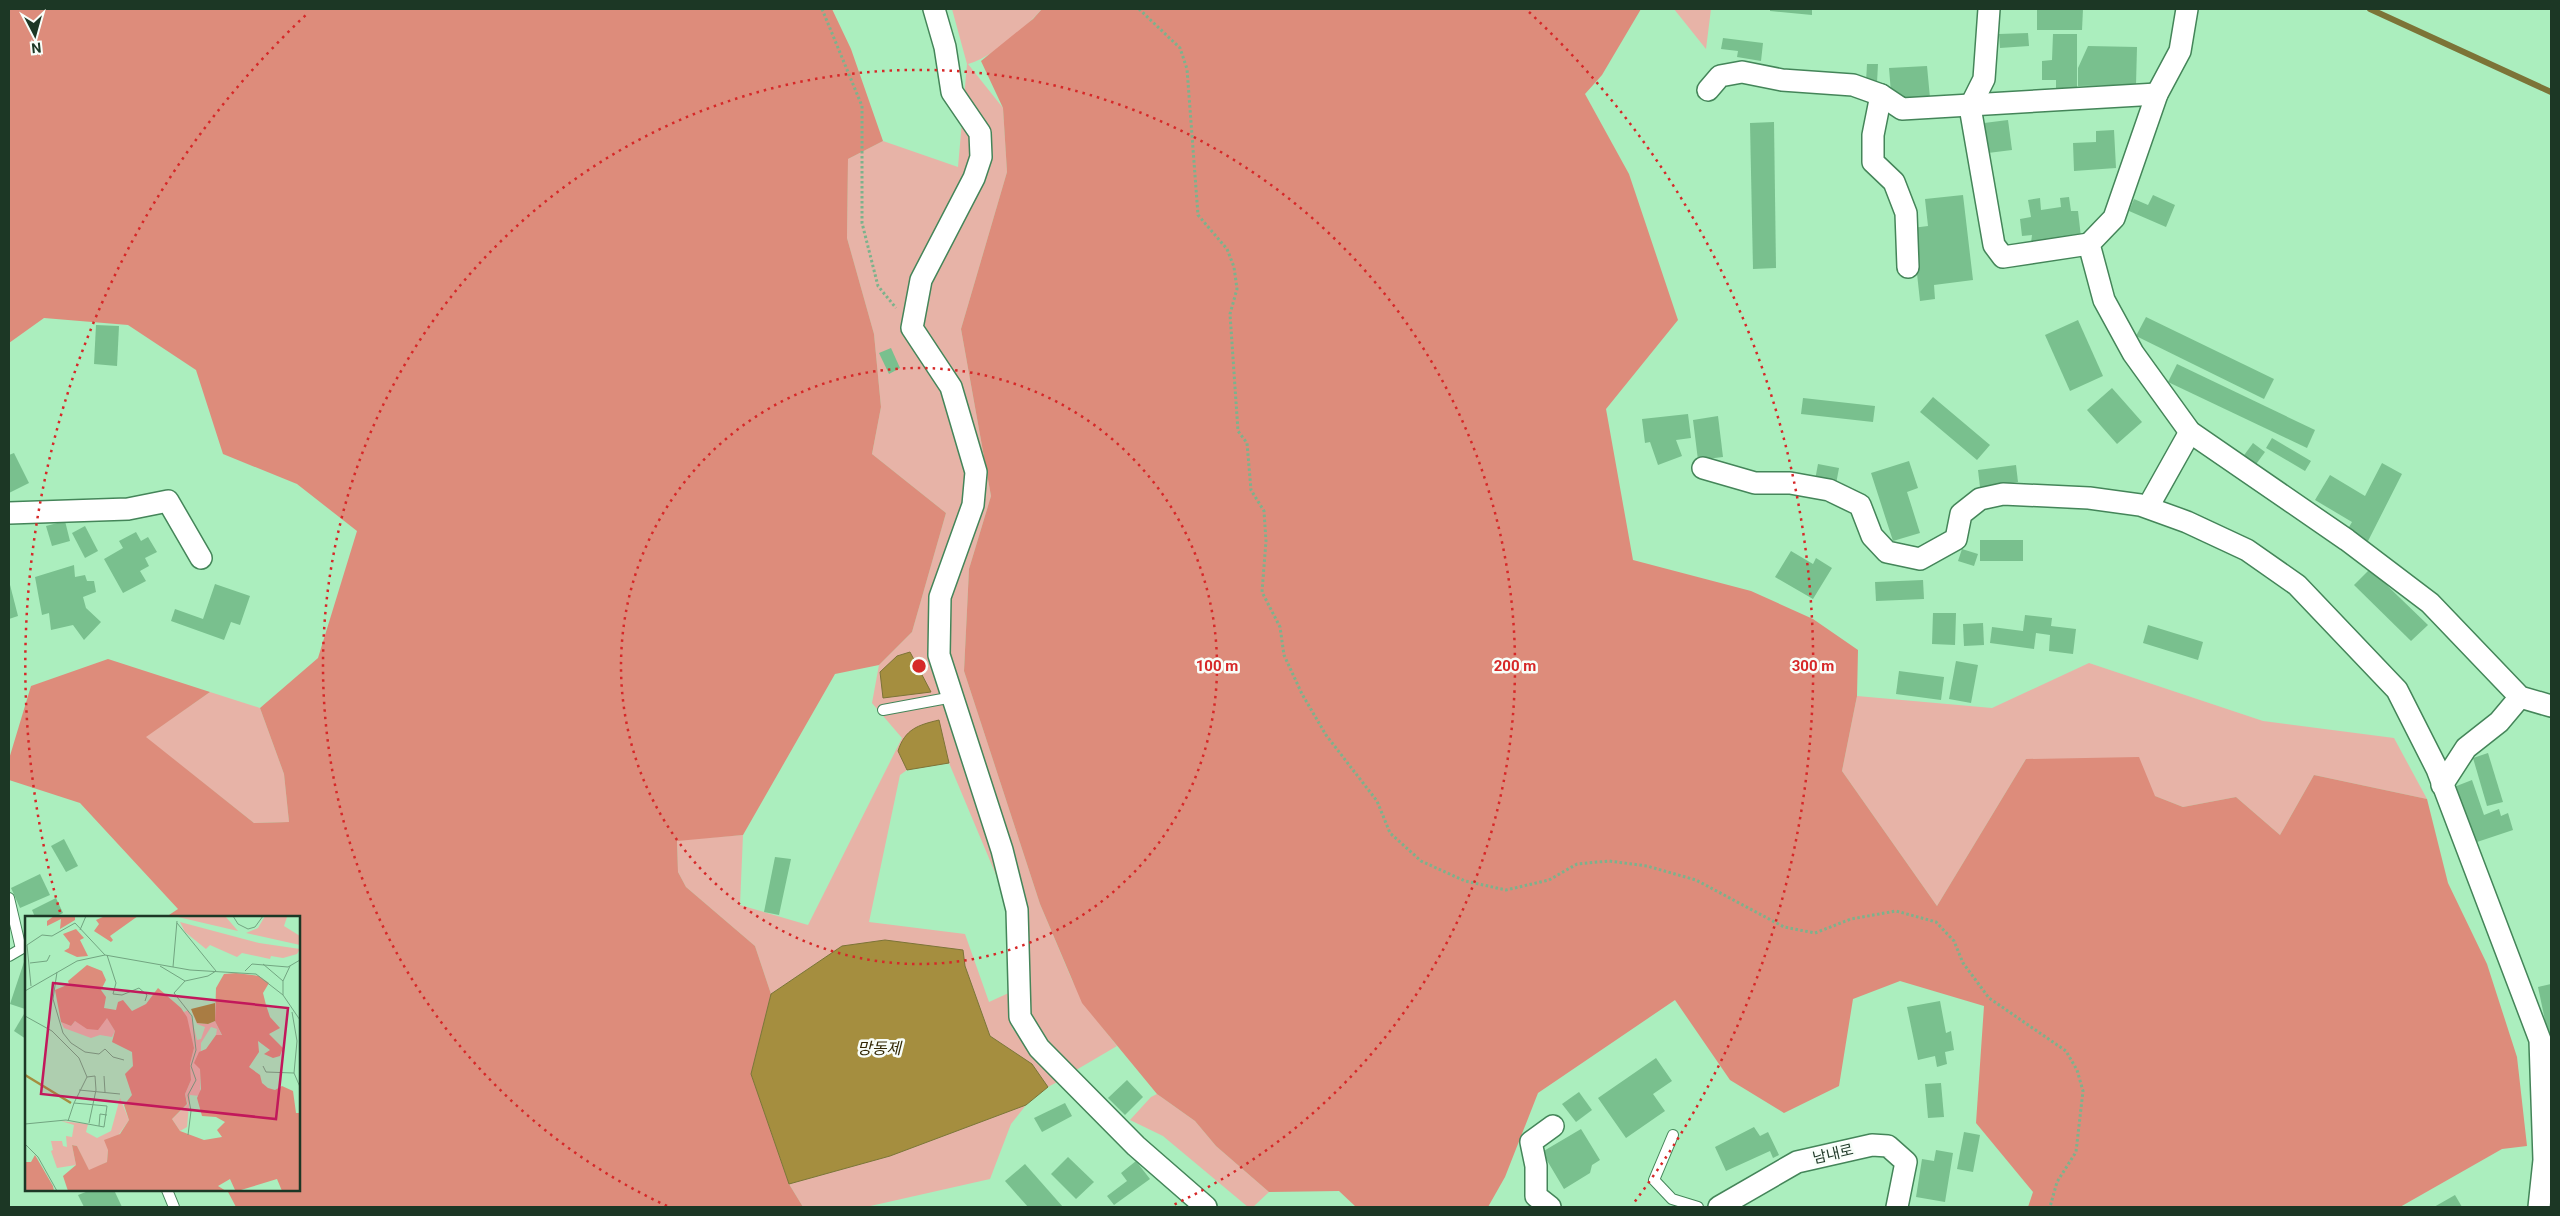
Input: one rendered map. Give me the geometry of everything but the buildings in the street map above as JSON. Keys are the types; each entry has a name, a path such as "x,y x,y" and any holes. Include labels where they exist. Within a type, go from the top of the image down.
{"street":[{"path":"934,9 945,46 952,92 980,133 982,157 974,178 920,280 912,328 951,387 976,472 974,505 940,597 939,655 1002,850 1017,910 1020,1017 1039,1048 1136,1146 1206,1207"},
{"path":"1989,9 1984,79 1970,107 1994,245 2003,257 2089,244 2114,218 2157,94 2180,51 2187,9"},
{"path":"1708,90 1720,76 1742,72 1782,80 1853,85 1881,95 1902,110 2157,94"},
{"path":"1881,95 1873,135 1873,162 1894,182 1906,213 1908,267"},
{"path":"2089,244 2104,300 2133,353 2190,432 2347,540 2430,603 2520,697 2551,706"},
{"path":"2148,507 2190,432"},
{"path":"1703,468 1755,483 1790,483 1829,490 1860,505 1872,536 1887,552 1920,559 1956,539 1961,514 1980,499 2013,494 2089,498 2148,507 2188,522 2247,550 2297,585 2397,690 2437,769 2540,1040 2544,1160 2539,1207"},
{"path":"9,513 128,509 168,501 201,558"},
{"path":"2442,785 2466,748 2499,722 2520,697"},
{"path":"1550,1207 1536,1196 1536,1166 1531,1142 1553,1126"},
{"name":"남내로","path":"1719,1207 1797,1162 1872,1145 1888,1146 1906,1162 1896,1207"}],"lane":[{"path":"883,710 953,697"},
{"path":"9,898 21,949 9,956"},
{"path":"1674,1135 1654,1180 1672,1199 1698,1207"},
{"path":"167,1191 174,1207"}],"path":[{"path":"822,9 862,106 862,223 878,286 912,328"},
{"path":"1140,9 1180,48 1187,69 1198,215 1227,249 1234,268 1237,290 1230,314 1238,431 1247,443 1252,490 1264,511 1266,542 1262,592 1280,626 1284,655 1302,694 1326,735 1377,802 1390,833 1421,861 1465,881 1506,890 1549,880 1577,864 1609,861 1647,866 1696,880 1784,927 1814,933 1851,919 1896,911 1936,922 1954,941 1963,963 1989,998 2066,1051 2077,1070 2083,1091 2076,1152 2057,1182 2050,1207"}],"shaded area":[{"path":"9,9 832,9 851,49 883,141 848,159 847,238 874,334 881,407 872,454 946,513 912,632 879,665 835,674 743,835 677,841 678,872 686,887 755,946 771,994 751,1074 789,1184 803,1207 236,1207 228,1191 300,1191 300,916 168,916 178,909 80,803 9,780 9,759 31,686 108,659 210,692 146,737 254,823 289,822 284,774 260,708 318,658 357,531 297,484 223,454 196,370 128,325 44,318 9,343"},
{"path":"952,9 1042,9 998,49 968,64 1003,108 1007,172 961,329 991,496 969,569 964,671 1040,904 1072,980 1088,1009 1117,1046 1071,1073 1031,1016 1004,894 949,763 907,770 900,775 869,922 965,934 989,1002 1013,991 1012,1028 1059,1081 1048,1087 1032,1064 990,1036 965,966 842,946 771,994 755,946 686,887 678,872 677,840 743,835 740,905 808,925 902,738 872,703 879,665 912,632 946,513 872,454 881,407 874,334 847,238 848,159 883,141 958,167 967,64"},
{"path":"1042,9 1641,9 1602,75 1585,94 1629,174 1678,320 1606,409 1633,560 1751,591 1813,619 1858,650 1857,696 1842,771 1937,906 2026,759 2139,757 2155,796 2183,807 2236,797 2280,835 2314,775 2427,799 2448,883 2487,964 2517,1057 2527,1146 2502,1149 2400,1207 2028,1207 2033,1192 1976,1123 1984,1006 1900,981 1853,999 1839,1086 1784,1113 1730,1080 1675,1000 1538,1093 1505,1177 1488,1207 1356,1207 1339,1191 1269,1192 1216,1146 1195,1121 1157,1094 1082,1003 1040,904 964,671 969,569 991,496 961,329 1007,172 1003,108 981,61 1033,19"},
{"path":"1674,9 1711,9 1706,49"},
{"path":"2089,663 2263,721 2394,738 2427,799 2314,775 2280,835 2236,797 2183,807 2155,796 2026,759 1937,906 1842,771 1857,696 1992,708"},
{"path":"210,692 260,708 284,774 289,822 254,823 145,737"},
{"path":"1157,1094 1195,1121 1216,1146 1269,1192 1253,1207 1248,1207 1163,1136 1130,1120 1151,1097"},
{"path":"1026,1105 1011,1124 990,1179 866,1207 803,1207 789,1184 890,1156"}],"water":[{"path":"910,652 931,692 883,698 880,672 897,656"},
{"path":"939,720 949,763 907,770 898,751 904,738 913,729"},
{"name":"망동제","path":"885,940 963,950 965,966 990,1036 1032,1064 1048,1087 1026,1105 890,1156 789,1184 751,1074 771,994 842,946"}],"waterway":[{"path":"2370,9 2551,92"}]}
